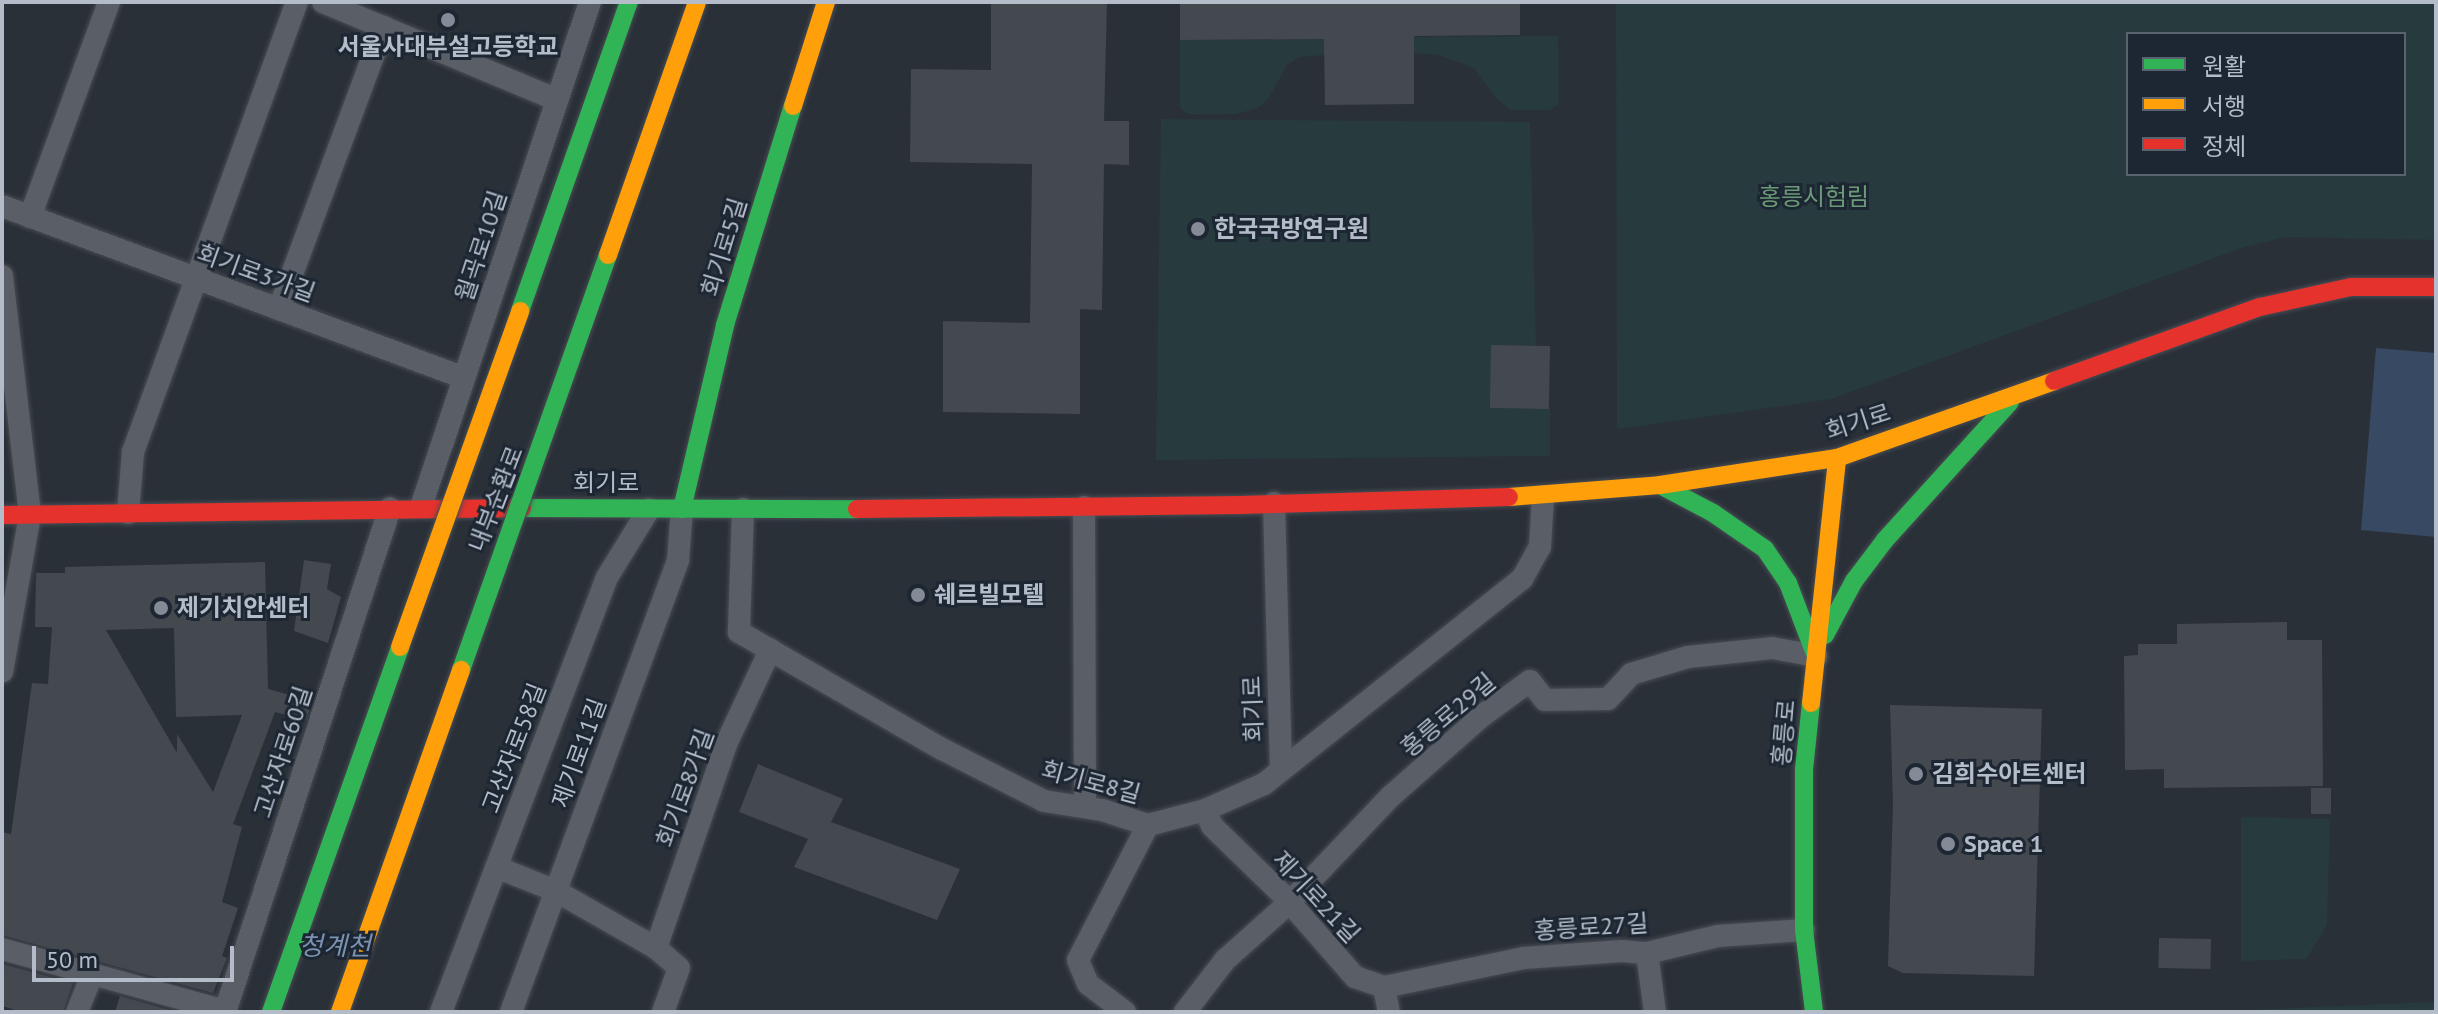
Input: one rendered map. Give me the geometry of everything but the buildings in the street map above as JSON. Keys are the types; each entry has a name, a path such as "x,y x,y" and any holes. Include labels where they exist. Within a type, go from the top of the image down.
{"main road":[{"name":"내부순환로","path":"271,1012 629,2"},
{"name":"내부순환로","path":"340,1012 697,2"},
{"name":"회기로5길","path":"682,509 725,325 826,2"},
{"name":"회기로","path":"2,515 421,507 1084,507 1543,496 1660,485 1837,458 2260,307 2351,287 2436,287"},
{"path":"1816,656 1833,616 1885,540 2015,396"},
{"name":"홍릉로","path":"1814,1012 1804,930 1804,770 1837,458"},
{"path":"1660,485 1713,513 1765,549 1788,583 1816,656"}],"street":[{"path":"30,217 109,2"},
{"path":"128,513 130,459 297,2"},
{"path":"323,2 557,100"},
{"name":"월곡로10길","path":"421,507 590,2"},
{"path":"279,309 384,27"},
{"name":"회기로3가길","path":"2,206 464,378"},
{"path":"2,276 30,515 2,672"},
{"name":"회기로8길","path":"743,509 739,632 942,749 1044,801 1085,807 1148,825 1205,810 1264,784 1522,579 1540,547 1543,496"},
{"name":"회기로","path":"1274,503 1281,770"},
{"path":"1084,507 1085,807"},
{"name":"고산자로60길","path":"225,1012 390,508"},
{"name":"고산자로58길","path":"441,1012 606,579 649,509"},
{"name":"제기로11길","path":"511,1012 678,560 682,509"},
{"name":"홍릉로29길","path":"1185,1012 1225,960 1289,903 1390,797 1483,715 1530,681 1545,700 1608,699 1631,674 1688,657 1772,648 1816,656"},
{"name":"회기로8가길","path":"656,948 727,742 770,650"},
{"name":"제기로21길","path":"1205,810 1212,826 1289,903 1355,977 1384,987"},
{"path":"1125,1012 1088,984 1078,960 1148,825"},
{"path":"496,867 556,891 656,948 679,968 663,1012"},
{"name":"홍릉로27길","path":"1384,987 1524,958 1647,953 1718,936 1804,930"},
{"path":"2,949 225,1012"},
{"path":"1647,953 1655,1012"},
{"path":"77,1012 92,975"},
{"path":"1384,987 1389,1012"}],"green space":[{"name":"홍릉시험림","path":"1616,2 2436,2 2436,240 2286,237 2244,247 1831,399 1617,429"},
{"path":"1558,36 1559,104 1550,110 1511,110 1496,98 1474,68 1439,55 1414,53 1413,37"},
{"path":"1325,39 1325,55 1299,57 1287,65 1268,99 1256,109 1235,114 1189,114 1180,108 1180,40"},
{"path":"1161,119 1530,122 1536,345 1492,345 1491,407 1550,408 1550,456 1156,460"},
{"path":"2241,817 2330,819 2327,925 2306,959 2241,961"},
{"path":"2436,1002 2436,1012 2200,1012"}],"water":[{"path":"2376,348 2436,353 2436,537 2361,530"}],"pier":[{"name":"청계천","path":"657,2 694,2 502,554 532,557 369,1012 252,1012 418,549 465,553"}],"traffic: fast":[{"path":"520,311 629,2"},
{"path":"682,509 725,325 793,106"},
{"path":"461,670 608,255"},
{"path":"1825,635 1854,581 1885,540 2010,402"},
{"path":"1660,485 1713,513 1765,549 1788,583 1814,651"},
{"path":"522,508 857,509"},
{"path":"271,1012 400,647"},
{"path":"1811,703 1804,770 1804,930 1814,1012"}],"traffic: slow":[{"path":"608,255 697,2"},
{"path":"793,106 826,2"},
{"path":"400,647 520,311"},
{"path":"1509,497 1660,485 1837,458 2054,381"},
{"path":"1811,703 1837,458"},
{"path":"340,1012 461,670"}],"traffic: jam":[{"path":"2054,381 2260,307 2351,287 2436,287"},
{"path":"857,509 1241,505 1509,497"},
{"path":"2,515 522,508"}],"place":[{"name":"서울사대부설고등학교","path":"448,20"},
{"name":"한국국방연구원","path":"1198,229"},
{"name":"쉐르빌모텔","path":"918,595"},
{"name":"제기치안센터","path":"161,608"},
{"name":"김희수아트센터","path":"1916,774"},
{"name":"Space 1","path":"1948,844"}]}
